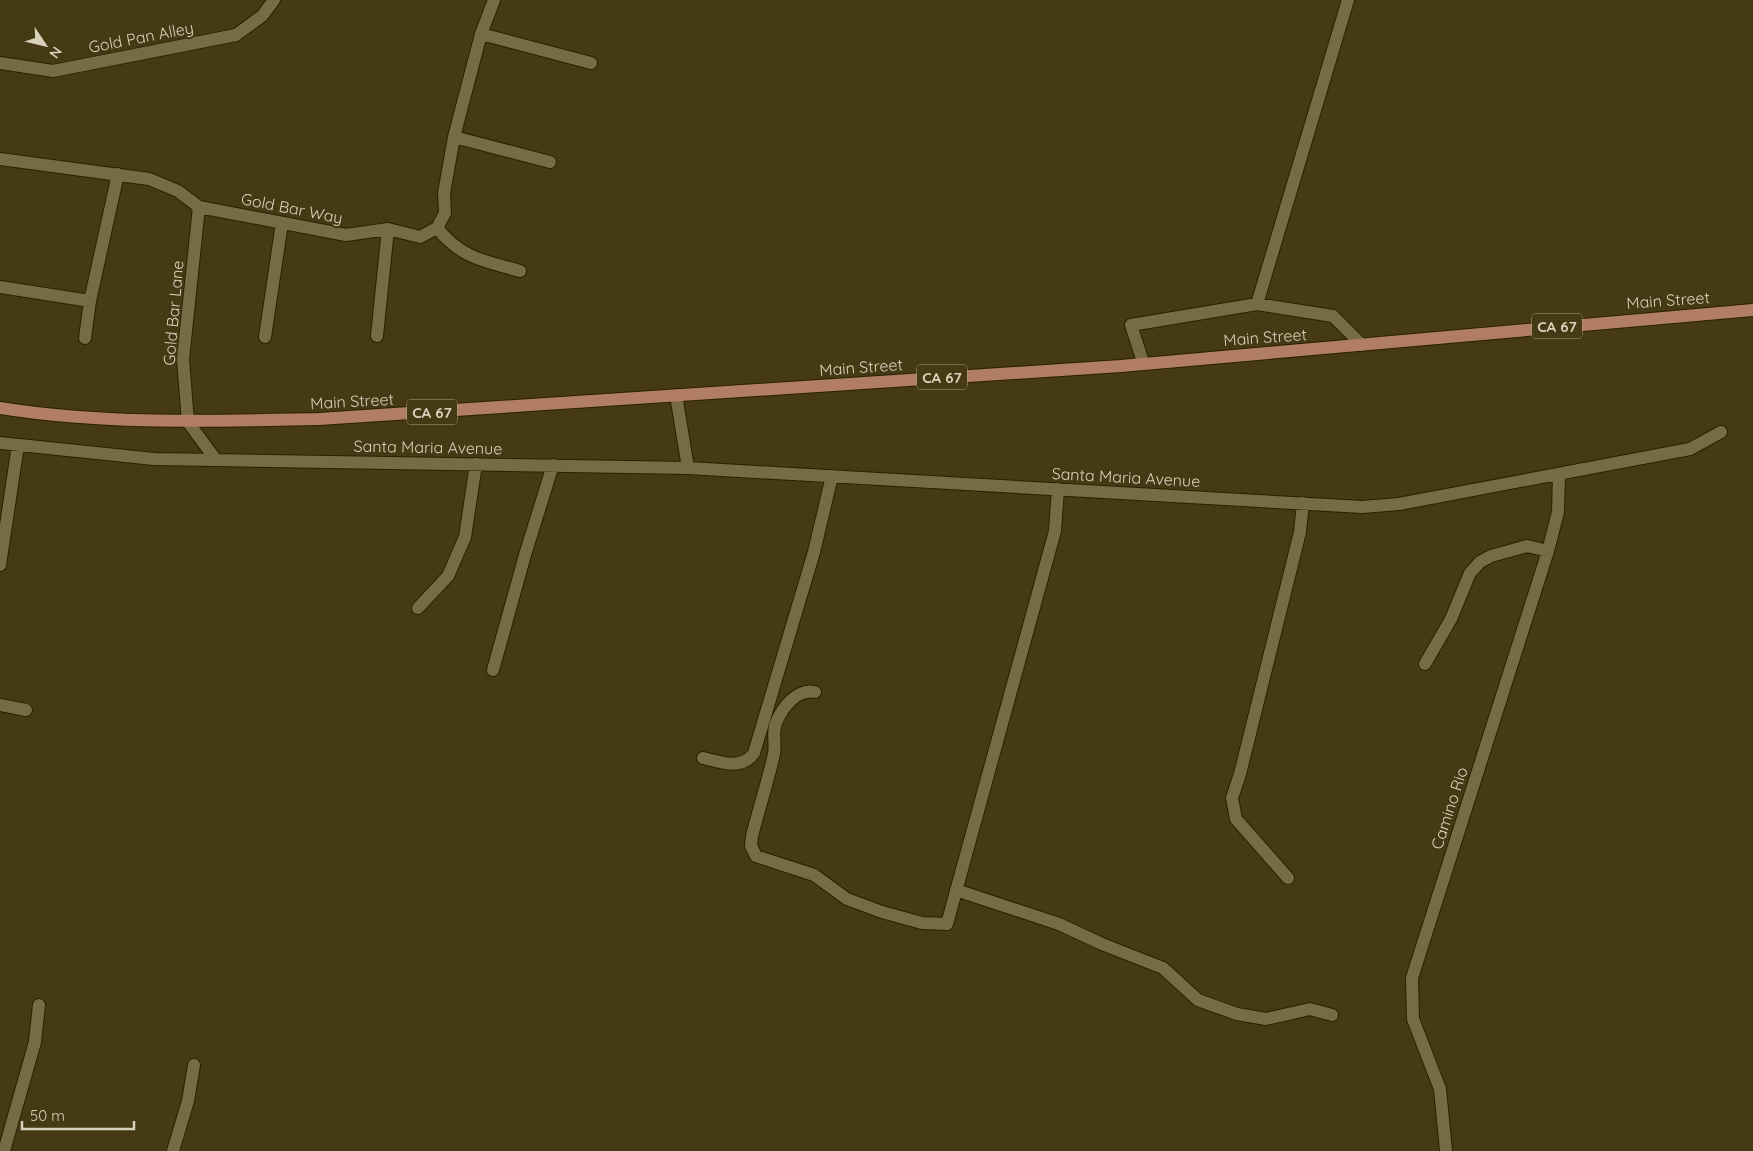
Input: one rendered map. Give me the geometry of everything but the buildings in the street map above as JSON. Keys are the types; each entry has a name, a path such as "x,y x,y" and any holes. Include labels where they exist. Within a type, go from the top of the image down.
{"main road":[{"name":"Main Street","path":"0,408 124,420 188,422 319,420 1143,362 1362,345 1609,321 1753,310"}],"street":[{"name":"Gold Pan Alley","path":"0,63 53,71 236,35 262,16 274,0"},
{"path":"494,0 481,34 454,138 444,193 445,213 437,228 450,244 470,256 520,271"},
{"path":"1257,304 1348,0"},
{"path":"481,34 591,63"},
{"path":"454,138 550,162"},
{"name":"Gold Bar Way","path":"0,159 149,179 178,191 199,207 346,235 388,229 420,237 437,228"},
{"path":"85,338 90,301 118,174"},
{"name":"Gold Bar Lane","path":"188,422 183,359 199,207"},
{"path":"265,337 282,223"},
{"path":"377,336 388,229"},
{"path":"0,287 90,301"},
{"path":"1143,362 1131,325 1257,304 1333,316 1362,345"},
{"path":"676,395 688,468"},
{"path":"188,422 216,460"},
{"name":"Santa Maria Avenue","path":"0,443 154,459 688,468 1362,506 1400,504 1526,479 1559,476 1690,449 1721,432"},
{"path":"0,565 18,446"},
{"path":"418,608 448,576 465,537 476,464"},
{"path":"493,670 525,554 553,465"},
{"path":"703,758 733,764 744,763 754,753 814,552 832,476"},
{"name":"Camino Rio","path":"1446,1151 1440,1089 1413,1019 1412,978 1548,551 1558,512 1559,476"},
{"path":"815,692 802,693 793,699 780,715 776,725 774,752 752,836 752,846 756,856 814,875 847,898 922,924 946,924 1055,531 1058,489"},
{"path":"1288,878 1236,819 1232,798 1240,774 1300,532 1303,503"},
{"path":"1425,664 1451,619 1470,573 1480,562 1491,556 1527,546 1548,551"},
{"path":"0,705 26,710"},
{"path":"956,890 1059,924 1102,944 1163,968 1198,1000 1237,1014 1266,1019 1310,1009 1332,1015"},
{"path":"4,1151 35,1042 39,1005"},
{"path":"173,1151 188,1101 194,1065"}]}
